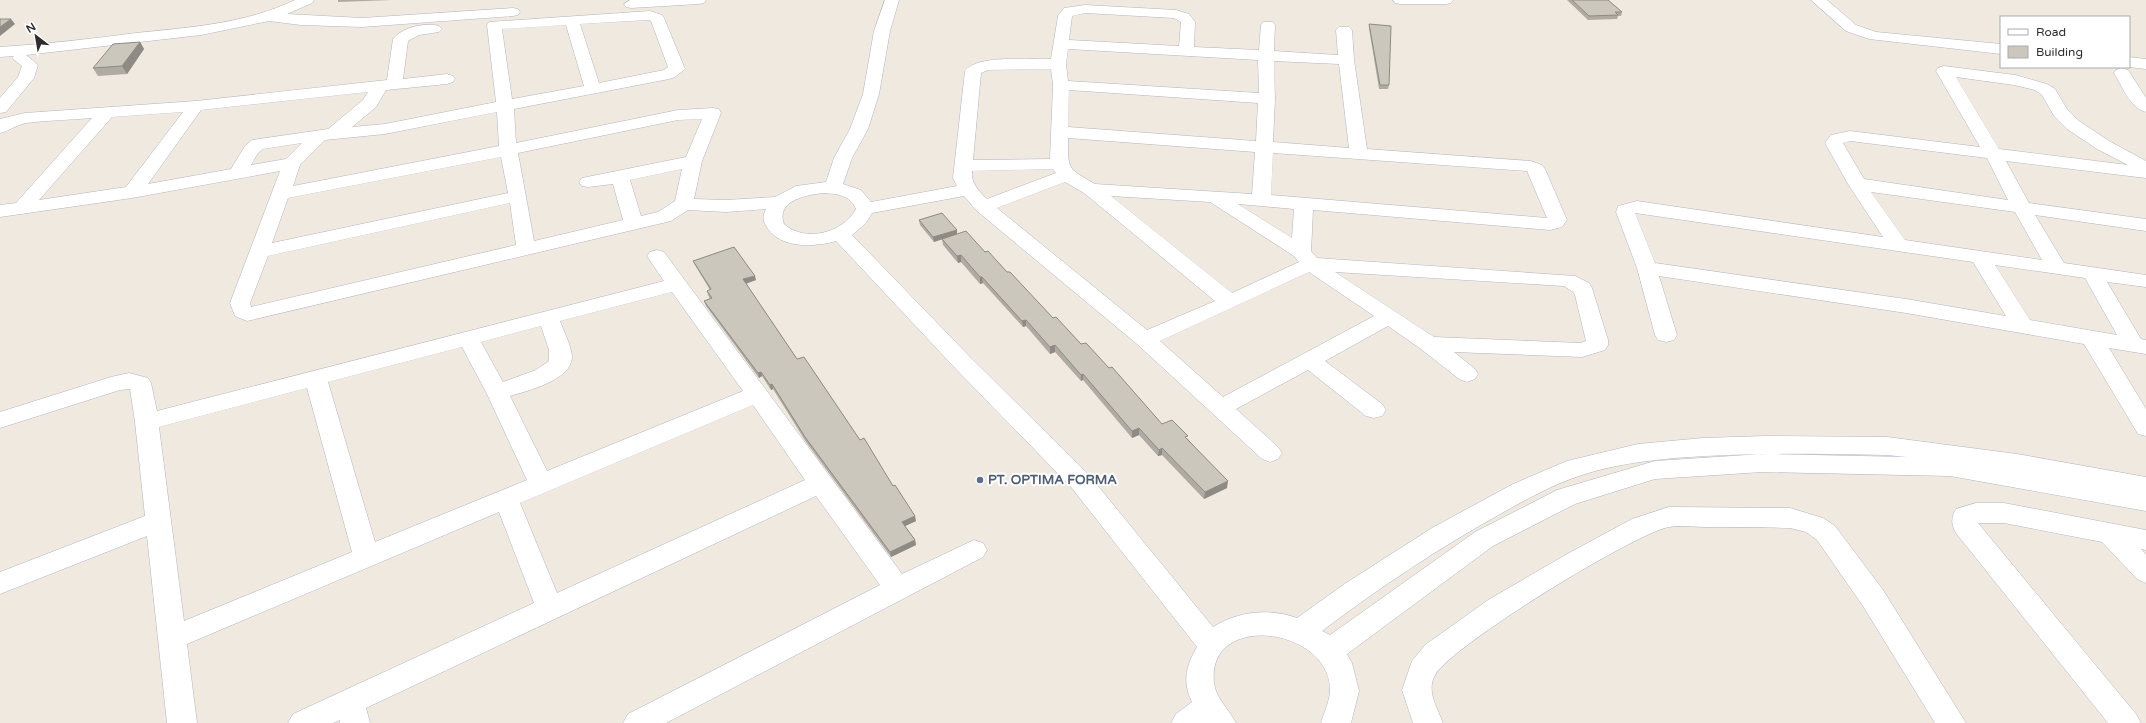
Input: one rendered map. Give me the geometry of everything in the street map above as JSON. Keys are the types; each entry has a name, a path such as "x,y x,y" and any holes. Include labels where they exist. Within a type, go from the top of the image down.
{"street":[{"path":"0,52 27,54 188,32 271,17 307,0"},
{"path":"271,17 291,20 360,22 509,6 699,0"},
{"path":"833,187 843,158 859,130 871,94 882,31 892,0"},
{"path":"1400,0 1446,0"},
{"path":"1818,0 1851,28 1874,36 2000,49"},
{"path":"1063,170 1060,132 1061,85 1058,64 1065,16 1069,11 1085,9 1176,14 1184,17 1188,22 1186,52"},
{"path":"0,211 132,192 292,163 326,135 370,104 387,85 401,39 406,34 426,30 494,25 645,15 654,16 679,73 593,88 385,129 326,135 258,144 251,150 238,172"},
{"path":"572,20 593,88"},
{"path":"494,25 505,105 508,150 518,196 526,250"},
{"path":"1261,200 1267,99 1266,55 1268,25"},
{"path":"1344,30 1346,60 1359,154"},
{"path":"1061,44 1346,60"},
{"path":"0,65 27,54"},
{"path":"0,108 26,78 30,65 27,54"},
{"path":"1058,64 985,65 973,71 962,178 968,190 984,207 1145,339 1270,453"},
{"path":"2130,67 2146,64"},
{"path":"2126,68 2143,102"},
{"path":"2056,267 1994,155 1944,71 2015,80 2041,87 2049,92 2060,112 2073,125 2102,145 2146,168"},
{"path":"0,128 6,123 25,118 196,106 447,79"},
{"path":"1061,85 1267,99"},
{"path":"684,204 693,161 720,97"},
{"path":"370,104 385,129"},
{"path":"132,192 196,106"},
{"path":"22,208 107,112"},
{"path":"281,194 678,115 713,113"},
{"path":"1060,132 1532,166 1536,169 1557,220 1555,223 1550,224 1261,200 1091,189"},
{"path":"1898,244 1857,184 1834,143 1837,139 1850,136 2146,174"},
{"path":"588,182 620,177 693,161"},
{"path":"292,163 261,251 240,303 242,311 247,314 664,217 684,204 726,206 780,202"},
{"path":"964,166 1063,170 1091,189 1230,302"},
{"path":"984,207 1063,170"},
{"path":"620,177 634,223"},
{"path":"1857,184 2146,225"},
{"path":"833,187 857,195 863,202 865,209 857,223 840,234 816,239 790,236 780,231 774,225 772,217 774,210 780,202 791,195 804,190 833,187"},
{"path":"865,209 968,190"},
{"path":"261,251 518,196"},
{"path":"1216,198 1390,316 1467,374"},
{"path":"1304,204 1306,258"},
{"path":"1666,335 1647,268 1624,212 1628,208 1644,208 2146,281"},
{"path":"840,234 963,363 1080,481 1211,644"},
{"path":"657,256 898,589"},
{"path":"1979,256 2023,326"},
{"path":"1145,339 1230,302 1306,258 1568,280 1582,288 1597,340 1597,345 1582,350 1429,344"},
{"path":"1647,268 1906,306 2140,346"},
{"path":"2092,273 2140,346"},
{"path":"147,422 678,284"},
{"path":"1220,408 1309,358 1390,316"},
{"path":"497,392 549,374 558,367 561,358 548,318"},
{"path":"2092,338 2146,428"},
{"path":"468,339 497,392 541,484"},
{"path":"1309,358 1374,410"},
{"path":"316,378 366,557"},
{"path":"0,420 129,381 140,383 147,422 182,723"},
{"path":"172,638 506,500 757,394"},
{"path":"1301,630 1441,535 1522,490 1576,467 1638,453 1703,447 1765,445 1887,446 2018,463 2146,486"},
{"path":"1329,651 1432,575 1484,539 1566,497 1655,470 1762,463 1950,467 2146,502"},
{"path":"303,723 353,712 550,608 820,482"},
{"path":"506,500 550,608"},
{"path":"2126,723 1965,526 1966,516 1976,513 2004,513 2146,540"},
{"path":"1428,723 1416,690 1422,670 1435,654 1498,608 1578,560 1640,526 1669,517 1790,518 1814,525 1826,533 1873,598 1951,723"},
{"path":"0,583 158,521"},
{"path":"2110,533 2146,572"},
{"path":"638,723 974,550"},
{"path":"1205,718 1199,674 1203,658 1211,644 1229,630 1252,623 1277,622 1301,630 1329,651 1341,669 1345,689 1343,709 1336,723"}],"building":[{"path":"1572,0 1608,0 1622,12 1615,12 1618,15 1589,16"},
{"path":"0,19 11,19 0,27"},
{"path":"1369,24 1391,26 1389,85 1380,85"},
{"path":"140,42 122,66 93,68 113,44"},
{"path":"942,213 957,230 933,237 919,220"},
{"path":"966,231 985,252 988,251 1007,272 1010,272 1053,318 1056,317 1081,344 1086,343 1109,368 1112,367 1162,424 1172,420 1188,436 1185,437 1228,481 1205,492 1162,448 1159,450 1139,428 1132,431 1083,374 1081,375 1055,345 1050,347 1026,320 1022,321 961,255 957,256 942,239"},
{"path":"734,247 755,276 743,279 797,359 804,357 860,440 864,438 893,486 895,485 915,516 902,522 915,540 890,552 805,437 772,384 770,385 761,372 758,373 704,301 712,298 707,291 711,289 693,261"}],"place":[{"name":"PT. OPTIMA FORMA","path":"980,480"}]}
